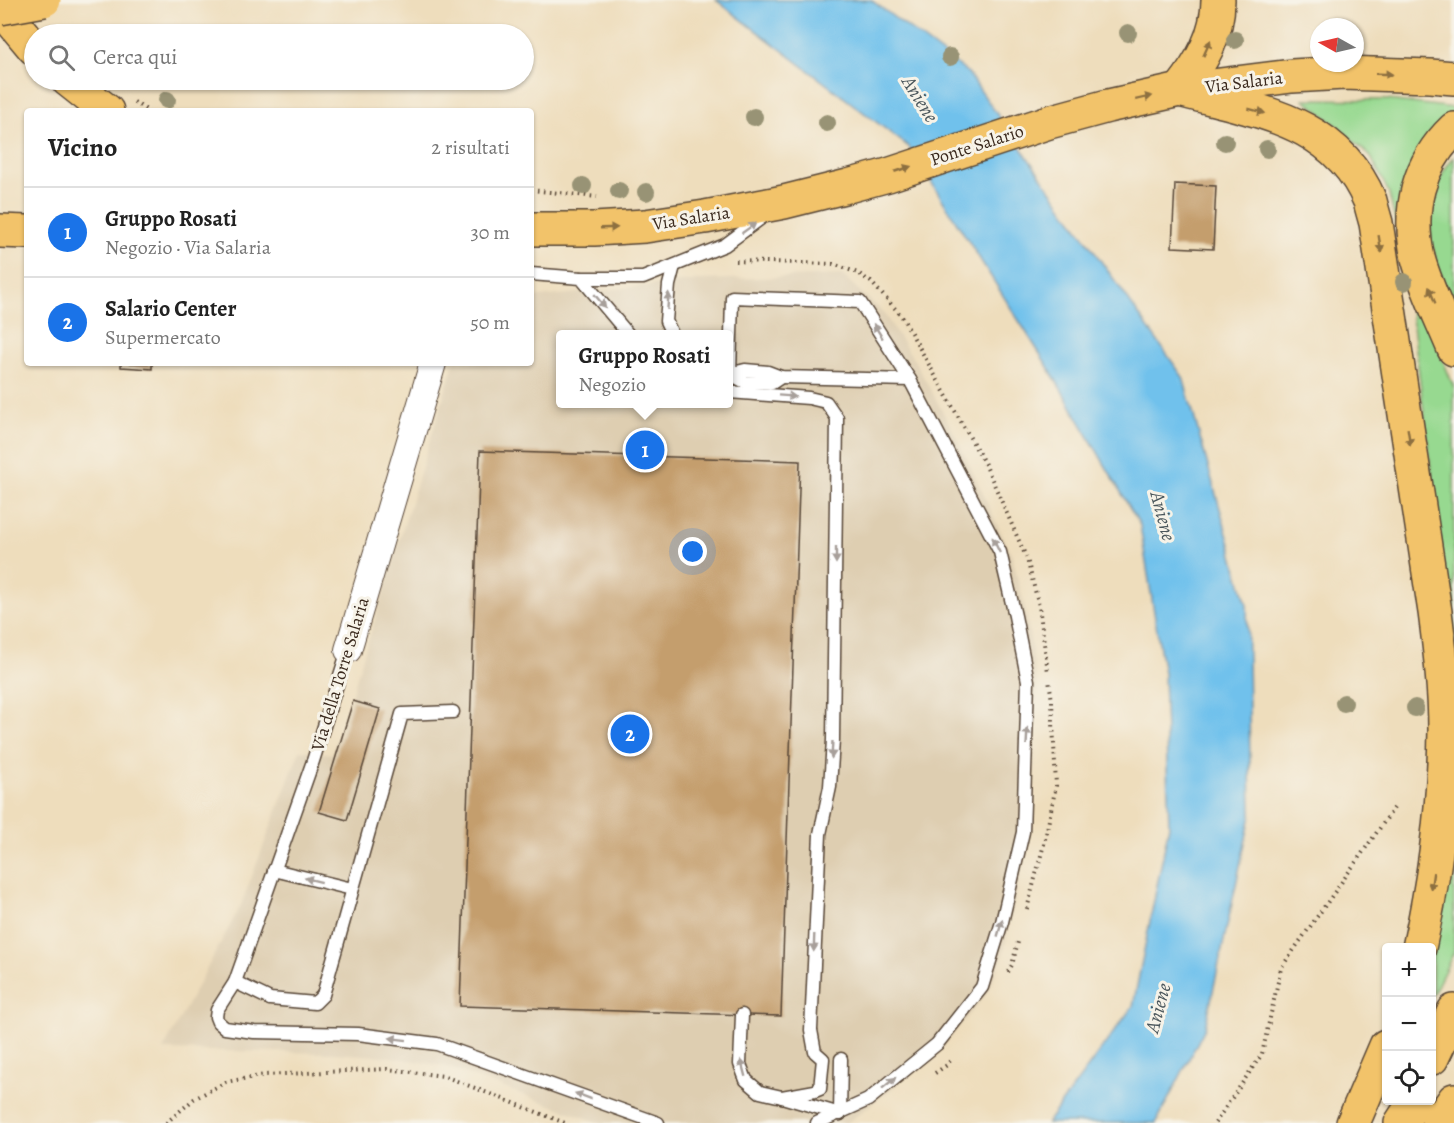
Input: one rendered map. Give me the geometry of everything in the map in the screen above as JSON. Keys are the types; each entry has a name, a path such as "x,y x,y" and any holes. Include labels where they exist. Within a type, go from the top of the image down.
{"main road":[{"path":"0,8 44,0"},
{"path":"1218,0 1217,17 1209,44 1202,60 1180,90 1280,117 1314,134 1335,150 1350,167 1370,201 1376,224 1442,668 1444,738 1438,829 1431,890 1420,943"},
{"path":"0,8 24,36"},
{"name":"Via Salaria","path":"1108,106 1180,90 1292,76 1344,73 1454,78"},
{"path":"81,90 103,108"},
{"name":"Ponte Salario","path":"848,186 1049,122 1108,106"},
{"path":"1454,129 1437,147 1423,173 1417,195 1414,223 1416,246 1422,270 1454,349"},
{"name":"Via Salaria","path":"538,228 614,228 666,223 784,201 848,186"},
{"path":"0,231 24,232"},
{"path":"1434,1051 1454,1011"},
{"path":"1436,1072 1454,1045"},
{"path":"1353,1123 1384,1051"},
{"path":"1438,1123 1454,1100"},
{"path":"1401,1123 1409,1105"},
{"path":"1401,1123 1413,1105"}],"street":[{"name":"Via della Torre Salaria","path":"348,650 432,366"}],"lane":[{"path":"534,274 581,278 643,278 725,245 784,201"},
{"path":"670,330 666,321 669,285 674,266"},
{"path":"581,278 625,330"},
{"path":"731,330 732,297 860,302 910,380 1000,552 1028,681 1023,832 1002,922 982,987 937,1044 868,1100 817,1123"},
{"path":"733,376 745,382 772,383 781,377 910,380"},
{"path":"733,393 809,398 826,402 837,418 832,752 830,787 820,834 811,1029 815,1052 824,1059 822,1084 820,1089 815,1091 782,1097"},
{"name":"Via della Torre Salaria","path":"348,650 313,761 235,982 217,1010 218,1022 225,1028 254,1032 358,1034 437,1044 658,1123"},
{"path":"235,982 270,999 315,1004 323,995 402,714 453,712"},
{"path":"274,870 352,889"},
{"path":"741,1015 740,1064 746,1080 760,1092 840,1114"},
{"path":"840,1114 841,1059"}],"path":[{"path":"534,190 601,198"},
{"path":"711,251 726,261 833,264 858,273 871,282 901,315 986,466 1027,559 1038,606 1052,702 1056,786 1027,910"},
{"path":"1215,1123 1262,1054 1281,968 1394,808"},
{"path":"1006,975 1012,965 1021,932"},
{"path":"928,1078 947,1065 953,1056"},
{"path":"166,1123 194,1099 226,1082 265,1075 387,1069 444,1076 565,1123"}],"shaded area":[{"path":"842,275 883,312 913,358 955,434 1012,556 1026,612 1037,685 1030,833 1002,959 987,993 937,1054 847,1123 600,1123 445,1066 391,1057 334,1053 163,1050 241,905 300,750 332,754 453,366 534,366 534,298 700,280"}],"green space":[{"path":"1304,99 1387,100 1454,108 1454,121 1400,235 1398,235 1389,193 1371,157"},
{"path":"1454,157 1454,310 1432,244 1431,218 1435,191 1446,167"},
{"path":"1422,307 1454,388 1454,656 1411,309"},
{"path":"1454,828 1454,952 1436,988 1436,943 1434,943"}],"water":[{"name":"Aniene","path":"716,0 871,0 968,73 1183,377 1247,605 1251,815 1205,1028 1156,1123 1047,1123 1133,1006 1169,826 1164,674 1140,525 1047,365 909,147"}],"building":[{"path":"1175,184 1216,186 1213,249 1172,247"},
{"path":"152,366 152,369 121,367"},
{"path":"480,451 800,461 781,1016 460,1006"},
{"path":"353,701 380,709 347,820 319,812"}],"place":[{"name":"Gruppo Rosati","path":"645,450"},
{"name":"Salario Center","path":"630,734"}]}
